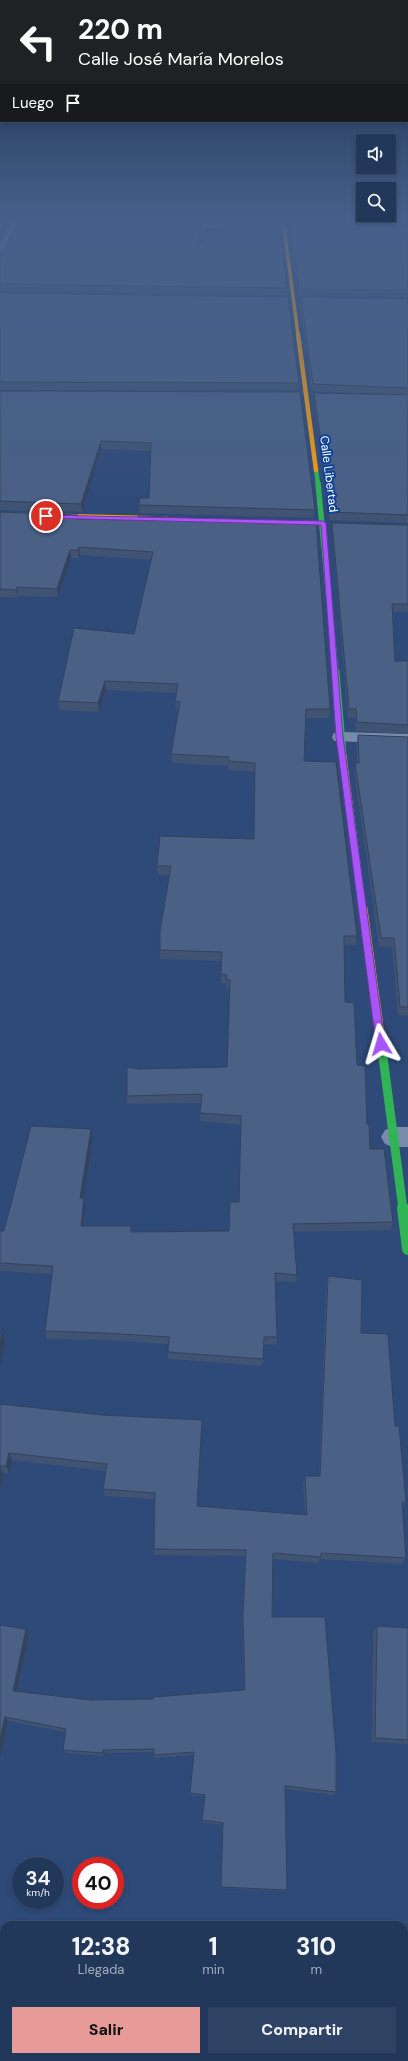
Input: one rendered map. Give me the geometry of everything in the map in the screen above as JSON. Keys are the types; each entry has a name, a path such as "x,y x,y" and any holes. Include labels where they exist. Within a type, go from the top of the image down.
{"street":[{"name":"Calle Libertad","path":"296,312 311,395 340,737 401,1137 408,1249"},
{"path":"291,395 311,395"},
{"path":"0,515 174,519"},
{"path":"340,737 408,739"}],"building":[{"path":"0,312 290,312 299,383 0,382"},
{"path":"303,312 408,312 408,388 313,384"},
{"path":"0,391 300,392 315,510 139,505 140,498 149,498 151,443 101,441 81,504 0,501"},
{"path":"314,393 408,395 408,515 331,512"},
{"path":"0,512 78,515 77,519 137,520 138,516 316,521 330,709 306,709 304,761 336,762 357,936 344,936 345,1002 354,1003 357,1065 365,1066 367,1124 369,1124 370,1149 384,1149 393,1222 293,1224 297,1275 275,1273 277,1337 264,1337 263,1359 168,1352 169,1337 45,1331 53,1266 0,1263 0,1231 4,1231 31,1126 91,1129 80,1198 84,1198 81,1226 131,1226 131,1232 229,1231 230,1202 239,1202 241,1116 200,1113 202,1094 127,1096 127,1067 138,1069 227,1067 230,980 226,980 227,975 221,974 222,952 160,950 160,931 171,866 157,866 160,836 254,839 255,763 228,761 229,757 171,754 180,702 175,701 178,684 105,681 98,703 58,701 74,628 134,634 153,552 79,547 78,550 70,550 57,589 17,587 16,590 0,589"},
{"path":"332,523 408,525 408,604 392,604 395,661 408,661 408,725 357,722 356,709 349,709"},
{"path":"358,735 408,737 408,1007 400,1007 394,938 381,938 355,763 359,763"},
{"path":"328,1276 362,1280 361,1333 388,1334 395,1426 399,1426 406,1502 402,1502 406,1558 321,1553 321,1557 273,1553 272,1617 325,1617 336,1752 336,1792 285,1786 287,1890 221,1887 223,1823 202,1820 205,1795 190,1793 194,1752 154,1755 154,1749 103,1750 103,1753 63,1750 66,1729 5,1717 0,1740 0,1625 26,1629 13,1691 91,1700 153,1699 153,1697 245,1690 243,1616 246,1550 154,1549 155,1493 103,1489 107,1464 9,1453 6,1466 0,1466 0,1404 102,1415 202,1420 197,1506 307,1515 305,1476 320,1476"},
{"path":"0,1333 2,1333 0,1345"},
{"path":"377,1626 408,1628 408,1740 375,1738"}],"traffic: fast":[{"path":"316,470 323,523 343,756"},
{"path":"379,1027 408,1249"}],"traffic: slow":[{"path":"295,312 316,470"},
{"path":"0,515 167,519"},
{"path":"343,756 379,1027"}],"route":[{"path":"46,516 323,523 340,737 381,1044"}]}
